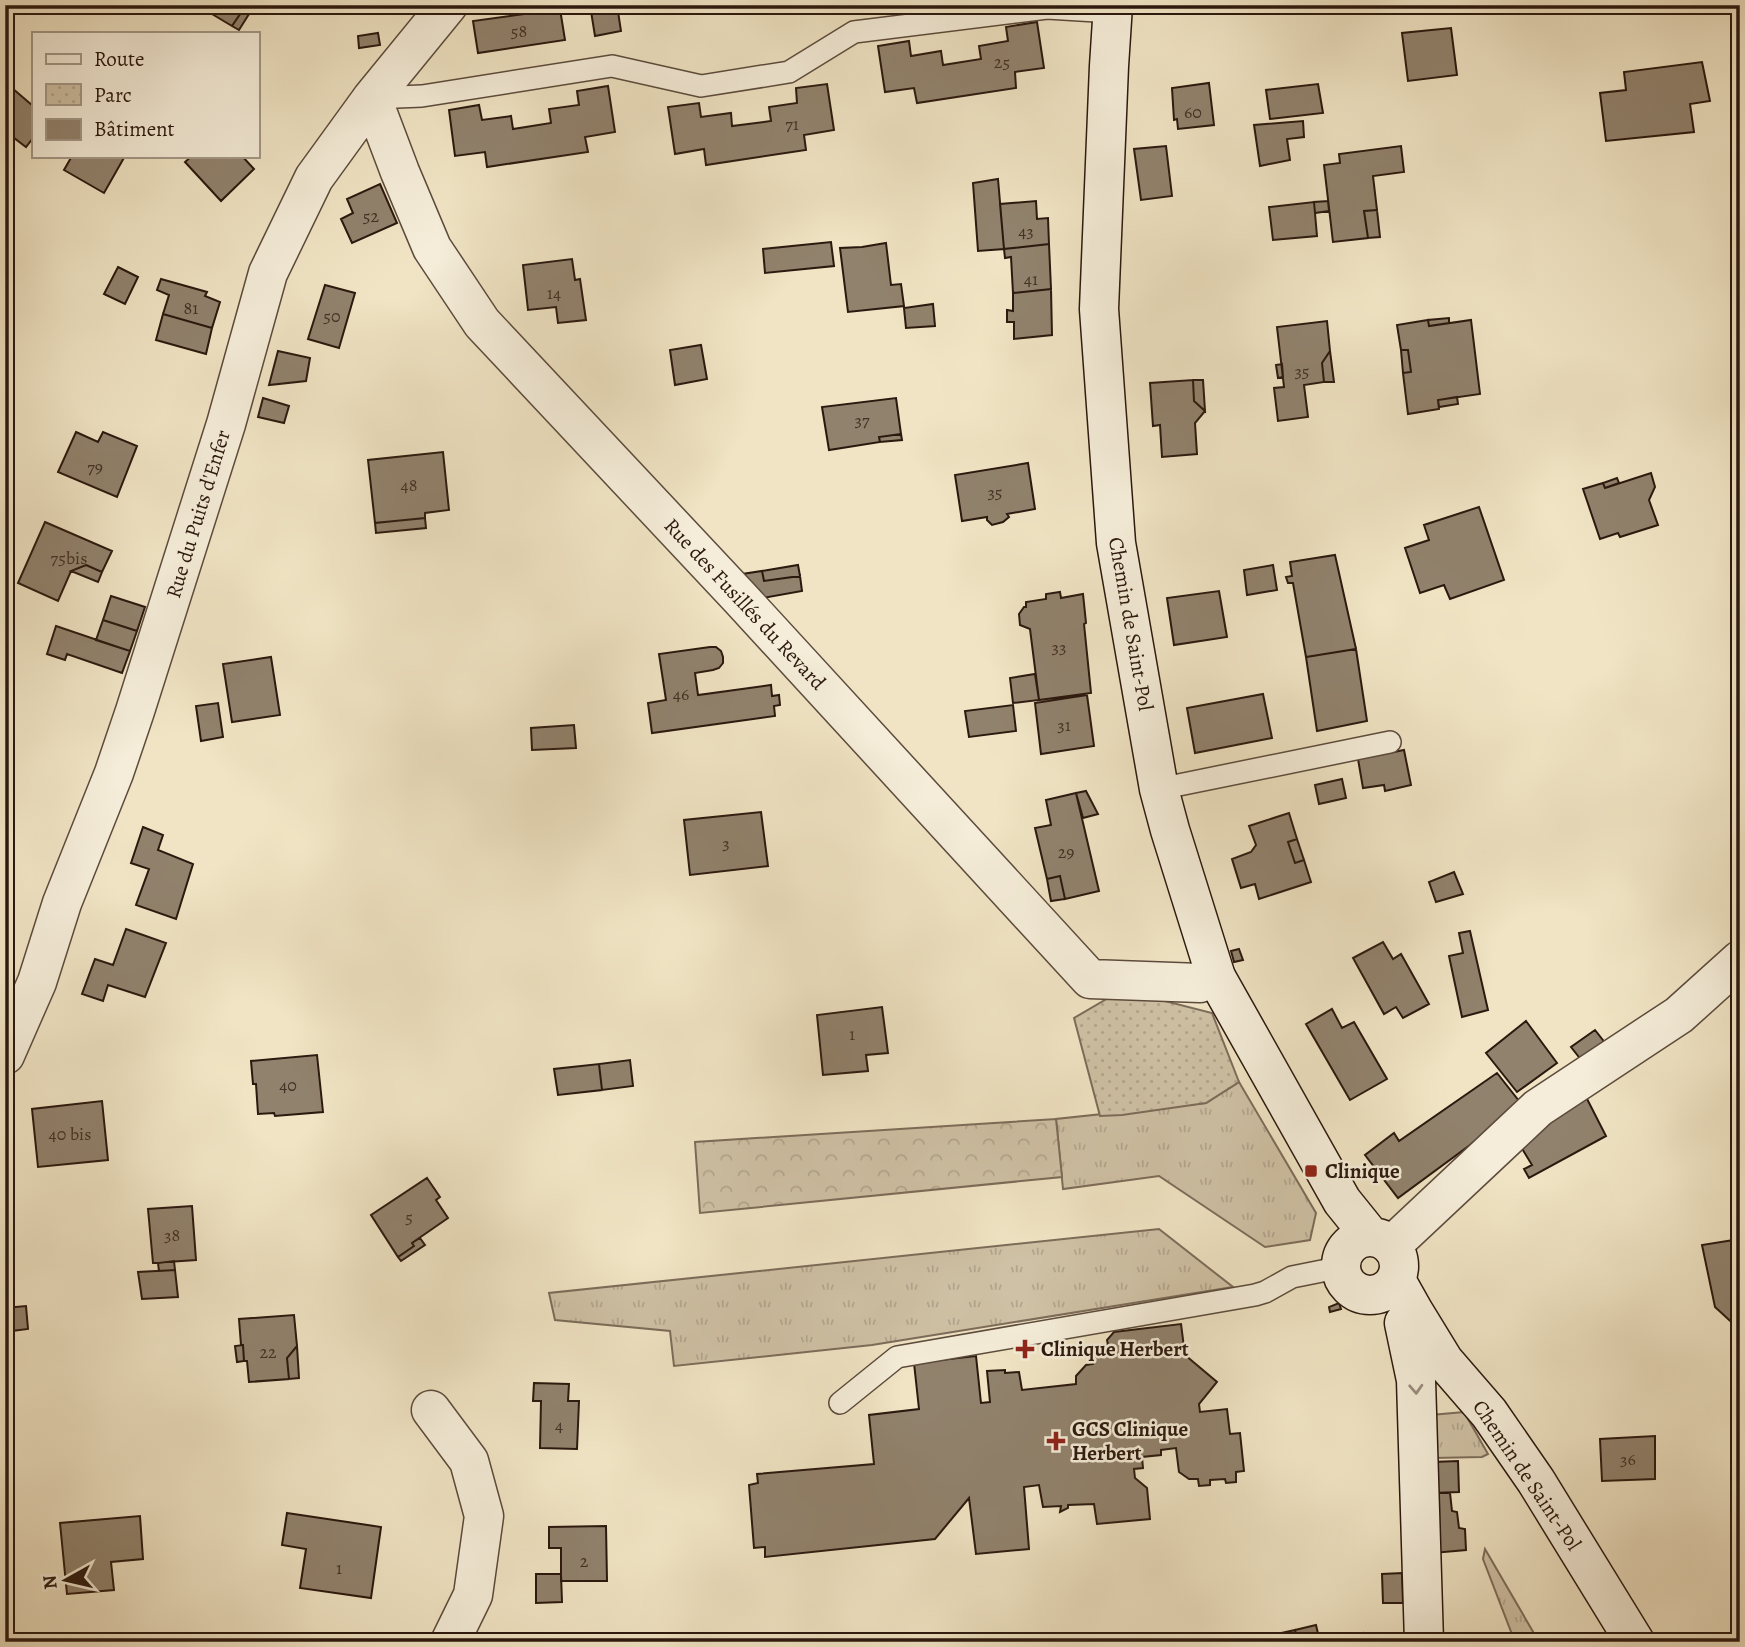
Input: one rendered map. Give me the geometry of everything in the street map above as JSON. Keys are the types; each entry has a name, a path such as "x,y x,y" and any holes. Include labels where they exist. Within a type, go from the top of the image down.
{"street":[{"name":"Rue du Puits d'Enfer","path":"5,1055 37,982 62,903 114,773 135,711 223,435 268,273 314,178 372,98 448,5"},
{"name":"Chemin de Saint-Pol","path":"1113,9 1099,309 1116,543 1159,789 1216,977 1379,1271 1444,1361 1489,1413 1536,1480 1636,1642"},
{"name":"Rue des Fusillés du Revard","path":"372,98 432,248 482,323 740,598 1090,979 1200,983 1216,977"},
{"path":"1379,1271 1538,1108 1679,1014 1740,960"},
{"path":"5,1005 22,996 37,982"},
{"name":"Chemin de Saint-Pol","path":"1379,1271 1416,1380 1424,1642"},
{"path":"431,1410 470,1461 484,1516 473,1594 450,1642"}],"lane":[{"path":"372,98 422,96 612,66 701,86 789,72 854,32 1047,8 1113,9"},
{"path":"1159,789 1390,742"},
{"path":"840,1403 897,1357 1265,1292 1292,1277 1379,1271"}],"green space":[{"path":"1110,997 1161,1000 1212,1013 1239,1082 1206,1103 1100,1116 1074,1018"},
{"path":"1239,1082 1316,1213 1310,1240 1265,1247 1159,1176 1063,1189 1056,1119 1206,1103"},
{"path":"1056,1119 1062,1177 700,1213 695,1142"},
{"path":"1159,1229 1233,1287 872,1345 674,1366 670,1331 555,1320 549,1293"},
{"path":"1464,1412 1488,1454 1482,1457 1433,1458 1431,1415"},
{"path":"1485,1549 1539,1642 1515,1642 1483,1559"}],"building":[{"path":"197,5 254,5 249,14 243,10 232,26"},
{"path":"590,5 617,5 621,31 595,36"},
{"path":"560,9 565,40 478,53 473,21"},
{"path":"243,10 249,14 239,30 232,26"},
{"path":"1037,22 1044,68 1015,72 1016,88 917,103 914,88 885,92 878,46 909,41 911,56 941,51 943,65 981,59 979,46 1008,41 1006,27"},
{"path":"1451,28 1457,75 1408,81 1402,33"},
{"path":"378,33 380,45 359,48 358,36"},
{"path":"1702,62 1710,101 1690,104 1694,132 1606,141 1600,93 1626,90 1624,72"},
{"path":"1209,83 1214,125 1178,129 1177,119 1174,120 1172,88"},
{"path":"827,84 834,130 804,135 806,150 706,165 704,149 675,154 668,107 699,103 701,117 731,113 732,126 771,121 769,107 797,103 796,88"},
{"path":"1318,84 1323,113 1270,119 1266,90"},
{"path":"608,86 615,132 585,137 588,152 487,167 485,152 455,156 449,110 479,105 482,120 511,116 513,129 551,123 549,109 579,105 577,91"},
{"path":"12,88 32,105 32,139 26,147 5,131 5,92 7,94"},
{"path":"1303,121 1304,137 1287,139 1290,160 1260,166 1254,125"},
{"path":"1166,146 1172,196 1141,200 1134,149"},
{"path":"1401,146 1404,172 1373,176 1377,210 1364,211 1368,238 1333,242 1324,165 1340,163 1339,154"},
{"path":"71,158 124,158 104,193 64,170"},
{"path":"190,158 244,158 254,169 221,201 185,162"},
{"path":"998,179 1004,249 978,251 973,183"},
{"path":"380,184 397,223 352,243 341,219 353,213 347,199"},
{"path":"1036,201 1037,219 1048,218 1049,244 1004,249 1000,204"},
{"path":"1328,201 1329,211 1315,213 1314,202"},
{"path":"1314,202 1317,236 1273,240 1269,207"},
{"path":"1377,210 1380,237 1368,238 1364,211"},
{"path":"831,242 834,266 765,273 763,249"},
{"path":"886,243 891,285 901,284 904,306 848,312 840,248"},
{"path":"1049,244 1051,289 1013,293 1011,257 1005,258 1004,249"},
{"path":"572,259 575,280 580,279 586,320 558,323 556,307 528,310 523,265"},
{"path":"118,267 138,277 125,304 104,294"},
{"path":"161,279 207,292 205,296 220,302 212,328 163,314 169,295 157,290"},
{"path":"325,285 355,293 339,348 308,339"},
{"path":"1051,289 1052,335 1014,339 1014,322 1007,322 1007,310 1013,311 1013,293"},
{"path":"933,304 935,326 906,328 904,308"},
{"path":"163,314 212,328 206,354 156,340"},
{"path":"1449,318 1449,323 1429,326 1428,320"},
{"path":"1428,320 1429,326 1471,320 1480,394 1438,400 1439,409 1408,414 1403,373 1411,372 1408,350 1401,350 1397,325"},
{"path":"1327,321 1330,351 1322,363 1324,382 1304,385 1308,417 1278,421 1274,388 1284,387 1277,327"},
{"path":"701,345 707,379 675,385 670,350"},
{"path":"1401,350 1408,350 1411,372 1403,373"},
{"path":"278,351 310,358 306,381 269,385"},
{"path":"1330,351 1334,382 1324,382 1322,363"},
{"path":"1282,364 1283,377 1278,378 1276,365"},
{"path":"1193,380 1203,380 1205,411 1194,401"},
{"path":"1193,380 1194,401 1205,411 1195,423 1197,454 1162,457 1160,425 1153,426 1150,383"},
{"path":"1457,397 1458,404 1439,407 1438,400"},
{"path":"263,398 289,406 284,423 258,417"},
{"path":"896,398 901,434 879,437 880,442 829,450 822,407"},
{"path":"76,432 98,442 103,432 137,446 117,497 58,472"},
{"path":"901,434 902,440 880,442 879,437"},
{"path":"443,452 449,510 425,513 425,518 375,523 368,460"},
{"path":"1028,463 1035,509 1007,514 1009,517 1003,522 992,525 987,517 962,521 955,475"},
{"path":"1651,473 1655,487 1649,500 1658,525 1620,537 1618,533 1600,539 1583,489 1603,483 1605,488"},
{"path":"1617,478 1619,483 1605,488 1603,483"},
{"path":"1479,507 1504,580 1450,599 1444,585 1420,593 1405,548 1429,540 1424,525"},
{"path":"425,518 426,528 376,533 375,523"},
{"path":"45,522 112,551 102,572 86,565 71,571 58,601 18,583"},
{"path":"1335,555 1356,649 1306,657 1293,583 1288,583 1286,577 1292,576 1290,562"},
{"path":"86,565 102,572 98,582 71,571"},
{"path":"798,565 800,576 764,581 762,571"},
{"path":"1273,565 1277,590 1247,595 1244,570"},
{"path":"762,571 764,581 800,576 802,591 763,598 742,574"},
{"path":"1219,591 1227,637 1174,645 1167,598"},
{"path":"1060,592 1061,598 1083,594 1091,693 1039,700 1030,629 1020,625 1019,614 1026,607 1026,602 1046,599 1046,594"},
{"path":"111,596 145,607 137,631 103,620"},
{"path":"103,620 137,631 130,651 96,640"},
{"path":"56,626 130,651 122,673 67,654 65,660 47,654"},
{"path":"710,647 721,651 723,663 719,668 695,673 698,695 771,685 772,696 779,695 780,705 774,706 775,716 652,733 648,703 666,700 659,654"},
{"path":"1356,649 1367,721 1317,731 1306,657"},
{"path":"271,657 280,715 232,722 223,664"},
{"path":"1035,674 1039,700 1013,703 1010,678"},
{"path":"1263,694 1272,738 1195,753 1187,708"},
{"path":"1087,695 1094,746 1041,754 1035,703"},
{"path":"218,703 223,737 201,741 196,706"},
{"path":"1013,705 1016,731 969,737 965,711"},
{"path":"574,725 576,748 532,750 531,728"},
{"path":"1404,750 1411,785 1385,791 1384,785 1363,788 1358,759"},
{"path":"1342,779 1346,798 1319,804 1315,785"},
{"path":"1086,791 1098,814 1083,818 1076,793"},
{"path":"1076,793 1099,891 1065,899 1060,876 1047,879 1035,828 1051,825 1046,800"},
{"path":"761,812 768,866 690,875 684,820"},
{"path":"1289,813 1297,839 1288,842 1295,863 1304,860 1311,882 1259,899 1255,884 1241,888 1232,859 1251,852 1256,845 1249,826"},
{"path":"143,827 163,835 158,850 193,864 176,919 136,905 149,869 131,863"},
{"path":"1297,839 1304,860 1295,863 1288,842"},
{"path":"1454,872 1463,894 1436,902 1429,882"},
{"path":"1060,876 1065,899 1051,901 1047,879"},
{"path":"126,929 166,943 145,997 108,985 103,1001 82,994 95,959 113,965"},
{"path":"1470,931 1488,1010 1462,1017 1449,956 1463,953 1459,933"},
{"path":"1383,942 1393,959 1401,954 1429,1004 1403,1018 1396,1007 1384,1014 1353,958"},
{"path":"1239,949 1243,960 1234,962 1231,951"},
{"path":"882,1007 888,1053 866,1055 868,1071 823,1075 817,1015"},
{"path":"1332,1009 1342,1028 1354,1022 1387,1079 1350,1100 1306,1024"},
{"path":"1526,1021 1557,1063 1517,1092 1486,1053"},
{"path":"1595,1030 1606,1044 1582,1061 1571,1047"},
{"path":"317,1055 323,1112 275,1116 274,1113 258,1114 251,1061"},
{"path":"630,1060 633,1086 602,1090 599,1064"},
{"path":"599,1064 602,1090 558,1095 554,1069"},
{"path":"1497,1073 1523,1106 1398,1198 1365,1155 1394,1133 1399,1141"},
{"path":"1583,1091 1606,1136 1529,1178 1524,1169 1532,1165 1518,1142"},
{"path":"102,1101 108,1160 38,1167 32,1109"},
{"path":"427,1178 440,1197 436,1200 448,1218 412,1243 414,1246 398,1257 371,1215"},
{"path":"192,1206 196,1260 153,1263 148,1209"},
{"path":"420,1238 425,1245 401,1261 398,1257 414,1246 412,1243"},
{"path":"1740,1239 1740,1330 1715,1307 1702,1245"},
{"path":"174,1261 175,1270 159,1271 158,1263"},
{"path":"175,1270 178,1297 142,1299 138,1272"},
{"path":"1339,1303 1341,1309 1330,1312 1329,1307"},
{"path":"26,1306 28,1329 5,1333 5,1308"},
{"path":"294,1315 297,1346 287,1358 289,1379 249,1382 247,1361 244,1361 241,1345 239,1319"},
{"name":"GCS Clinique Herbert","path":"1181,1324 1185,1355 1217,1382 1199,1404 1200,1412 1227,1409 1230,1434 1240,1433 1244,1471 1236,1472 1236,1482 1226,1483 1225,1479 1210,1480 1210,1485 1199,1486 1198,1479 1189,1479 1179,1472 1176,1448 1161,1450 1161,1455 1142,1457 1143,1468 1134,1469 1135,1478 1147,1488 1150,1519 1097,1524 1094,1504 1068,1505 1068,1508 1060,1512 1061,1506 1043,1507 1039,1485 1024,1487 1029,1549 976,1554 969,1498 935,1539 765,1557 765,1547 754,1548 749,1485 758,1483 757,1474 874,1464 869,1415 919,1409 914,1363 976,1356 981,1403 990,1402 987,1371 1019,1372 1022,1390 1076,1384 1076,1376 1086,1365 1093,1364 1092,1356 1100,1346 1108,1345 1107,1340 1114,1332"},
{"path":"243,1345 244,1361 237,1362 235,1346"},
{"path":"297,1346 299,1378 289,1379 287,1358"},
{"path":"534,1383 569,1384 568,1401 579,1401 577,1449 540,1448 541,1401 533,1401"},
{"path":"1655,1436 1655,1479 1602,1481 1600,1439"},
{"path":"1458,1461 1459,1492 1433,1493 1432,1462"},
{"path":"1432,1493 1450,1493 1452,1511 1457,1512 1459,1528 1465,1529 1466,1550 1433,1553"},
{"path":"287,1513 381,1527 371,1598 300,1588 306,1549 282,1545"},
{"path":"140,1516 143,1559 111,1562 114,1590 67,1594 60,1523"},
{"path":"606,1526 607,1581 561,1581 561,1548 549,1548 549,1527"},
{"path":"1402,1573 1403,1603 1383,1603 1382,1574"},
{"path":"536,1574 561,1574 562,1602 536,1603"},
{"path":"1316,1625 1320,1642 1298,1642 1295,1630"},
{"path":"1295,1630 1298,1642 1259,1642 1259,1638"},
{"path":"1363,1633 1365,1642 1325,1642"}],"place":[{"name":"Clinique","path":"1311,1171"},
{"name":"Clinique Herbert","path":"1025,1349"},
{"name":"GCS Clinique Herbert","path":"1056,1441"}]}
